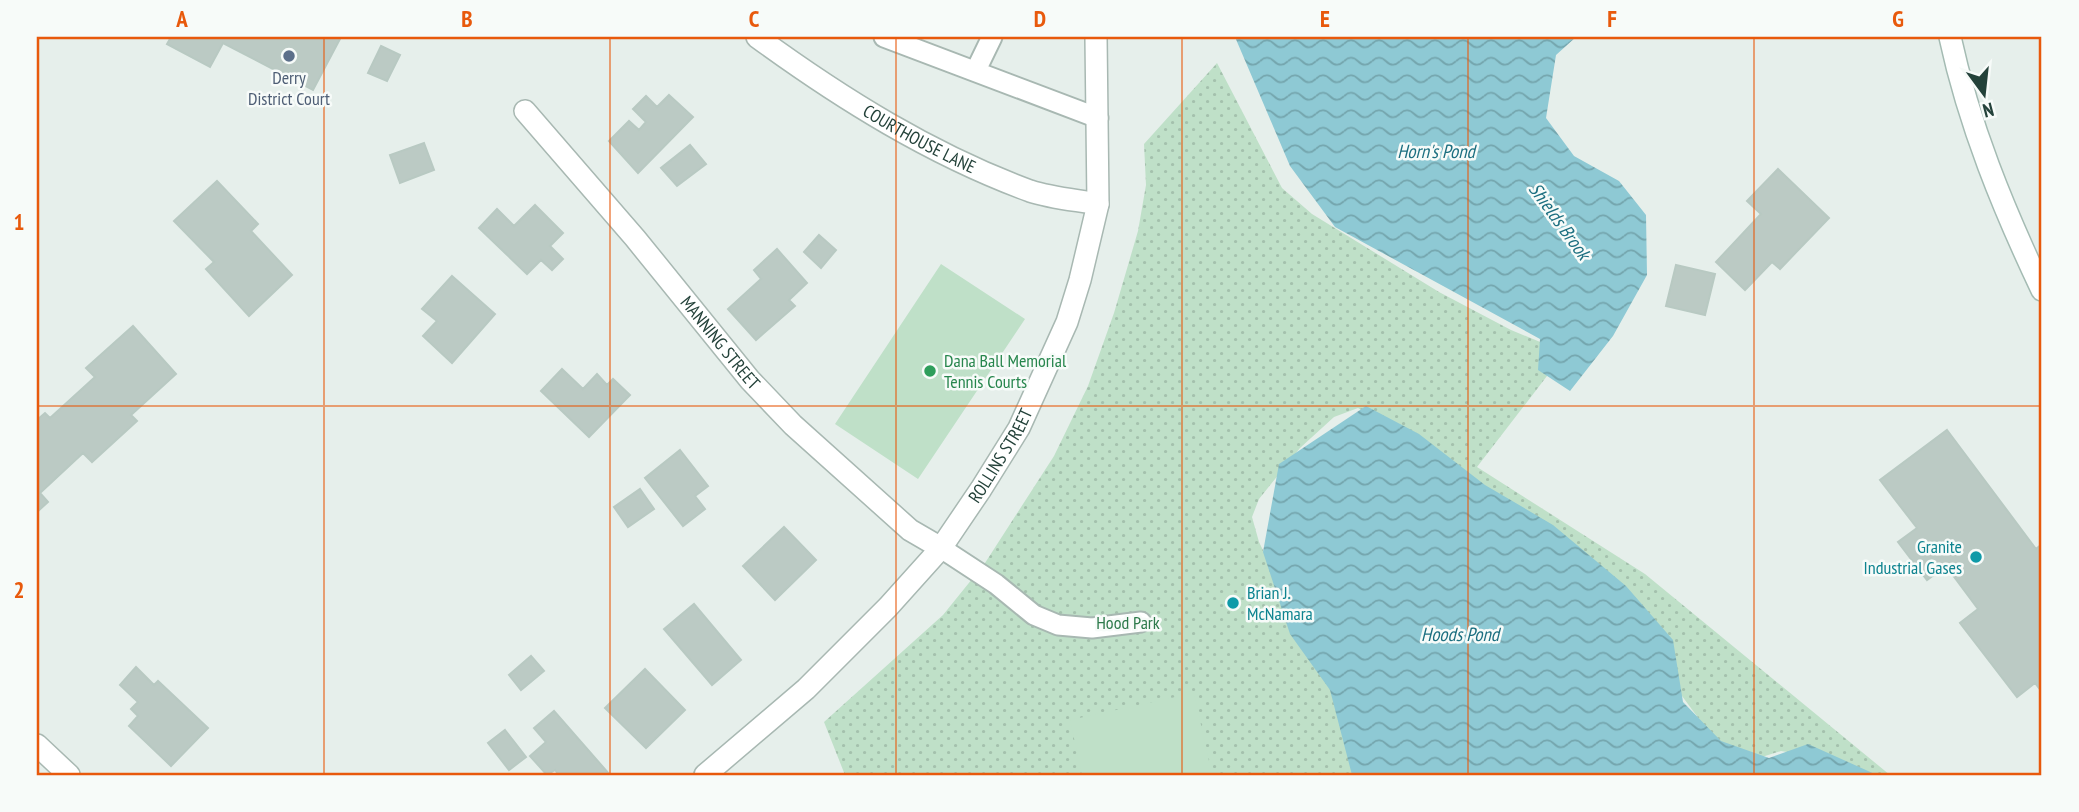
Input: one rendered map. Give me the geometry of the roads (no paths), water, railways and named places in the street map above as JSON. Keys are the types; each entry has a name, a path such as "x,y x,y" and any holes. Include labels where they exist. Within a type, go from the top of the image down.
{"street":[{"name":"COURTHOUSE LANE","path":"757,37 851,101 933,149 1033,192 1098,204"},
{"name":"ROLLINS STREET","path":"705,775 806,689 850,647 941,548 1019,428 1040,384 1077,291 1098,204 1096,37"},
{"path":"1950,37 1966,103 1988,169 2042,290"},
{"name":"MANNING STREET","path":"525,111 635,238 750,380 793,425 910,530 941,548"},
{"path":"37,744 69,775"}],"lane":[{"path":"884,37 1098,118"},
{"path":"976,70 992,37"},
{"path":"941,548 996,584 1034,615 1058,625 1093,628 1141,622"}],"water":[{"name":"Horn's Pond","path":"1235,37 1576,37 1556,55 1546,118 1574,156 1619,181 1646,215 1647,275 1613,336 1570,391 1538,370 1540,339 1335,227 1290,166"},
{"name":"Hoods Pond","path":"1366,406 1419,434 1485,485 1553,525 1626,586 1673,640 1683,702 1721,741 1769,758 1808,744 1877,775 1352,775 1330,690 1290,634 1263,552 1279,464"}],"place":[{"name":"Derry District Court","path":"289,56"},
{"name":"Dana Ball Memorial Tennis Courts","path":"930,371"},
{"name":"Granite Industrial Gases","path":"1976,557"},
{"name":"Brian J. McNamara","path":"1233,603"}],"water label":[{"name":"Shields Brook","path":"1560,221"}],"park label":[{"name":"Hood Park","path":"1128,623"}]}
